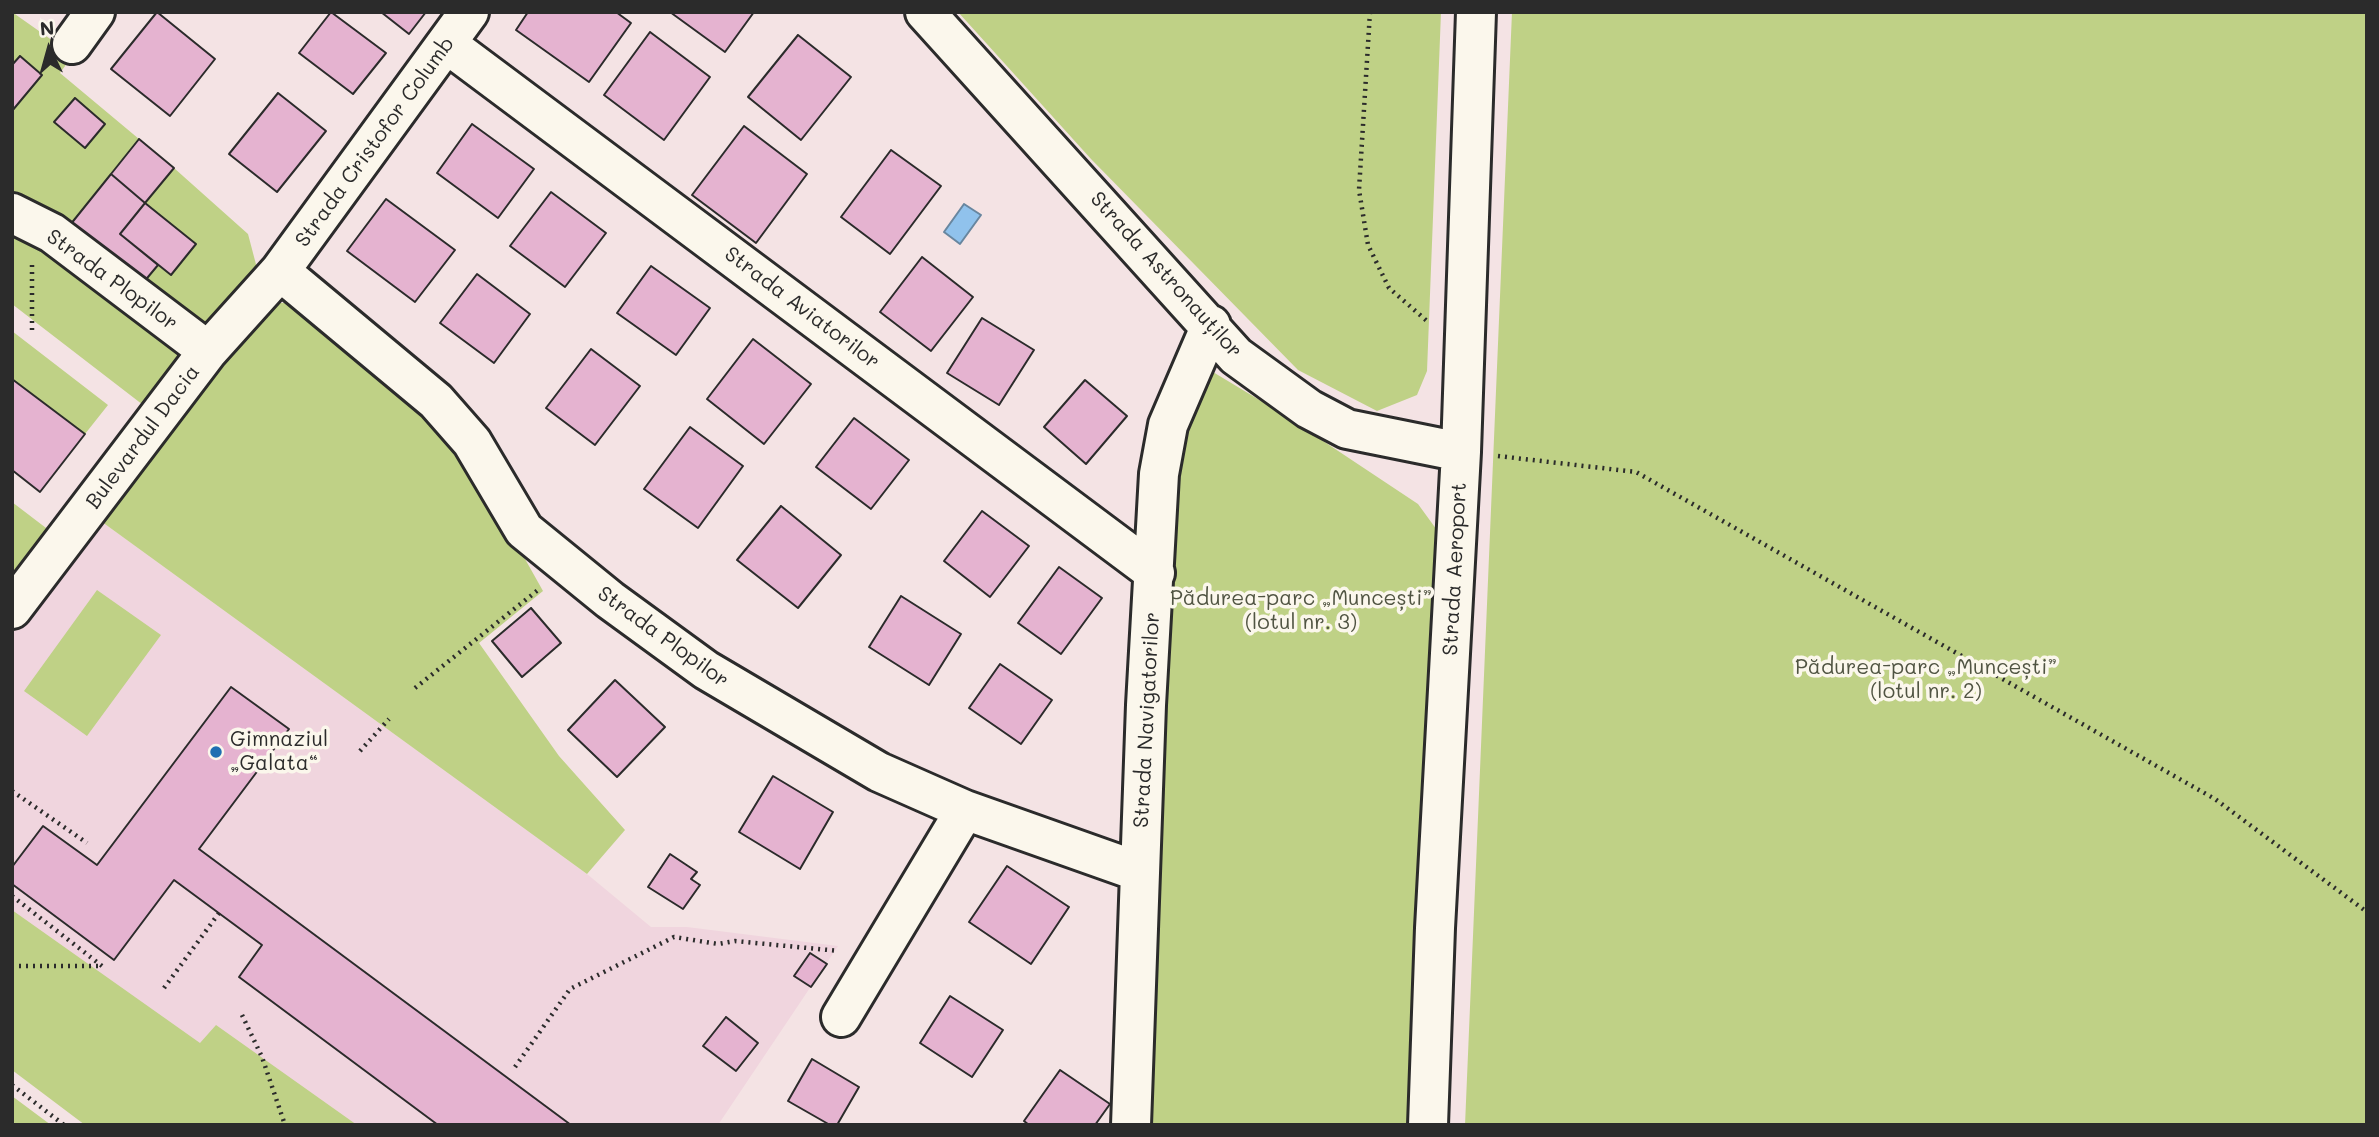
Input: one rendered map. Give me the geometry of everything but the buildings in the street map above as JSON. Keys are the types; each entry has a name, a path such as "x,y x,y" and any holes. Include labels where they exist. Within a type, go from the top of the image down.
{"street":[{"path":"72,44 95,12"},
{"name":"Strada Cristofor Columb","path":"280,271 469,12"},
{"name":"Strada Astronauților","path":"925,12 1211,325 1236,356 1308,409 1347,429 1461,452"},
{"name":"Strada Aeroport","path":"1428,1125 1435,928 1461,452 1476,12"},
{"name":"Strada Aviatorilor","path":"447,44 1155,573"},
{"name":"Strada Plopilor","path":"22,218 52,233 208,351"},
{"name":"Bulevardul Dacia","path":"12,609 208,351 280,271"},
{"name":"Strada Plopilor","path":"280,271 436,401 472,442 524,530 567,567 706,670 781,717 879,772 965,810 1140,872"},
{"name":"Strada Navigatorilor","path":"1131,1125 1159,474 1168,425 1211,325"},
{"path":"841,1017 965,810"}],"path":[{"path":"1370,12 1359,190 1368,245 1389,288 1464,353"},
{"path":"22,218 32,334"},
{"path":"1461,452 1636,472 2214,799 2367,912"},
{"path":"415,688 567,567"},
{"path":"360,751 389,719"},
{"path":"12,791 87,843"},
{"path":"12,896 102,966 12,966"},
{"path":"164,988 219,913"},
{"path":"515,1067 570,989 674,937 718,944 735,940 878,956"},
{"path":"242,1016 262,1057 285,1125"},
{"path":"12,1085 64,1125"}],"shaded area":[{"name":"Gimnaziul „Galata“","path":"98,519 587,874 651,927 687,927 838,946 718,1125 122,1125 12,1041 12,631"}],"green space":[{"path":"12,12 73,55 60,73 139,139 70,225 12,194"},
{"path":"958,12 1441,12 1427,371 1417,395 1377,411 1298,370 1091,159"},
{"name":"Pădurea-parc „Muncești” (lotul nr. 2)","path":"1512,12 2367,12 2367,1125 1465,1125"},
{"path":"174,168 248,234 258,272 210,331 143,283 158,265 171,275 196,244 145,203"},
{"path":"12,224 182,351 181,364 147,408 12,304"},
{"path":"277,303 302,303 451,427 543,591 479,643 559,756 625,830 587,874 98,519 260,315"},
{"path":"12,331 108,405 85,434 12,379"},
{"name":"Pădurea-parc „Muncești” (lotul nr. 3)","path":"1208,369 1281,413 1418,504 1442,537 1413,1125 1148,1125 1167,518 1177,431"},
{"path":"12,502 50,531 12,583"},
{"path":"97,590 161,635 87,736 24,691"},
{"path":"12,910 200,1043 216,1025 357,1125 85,1125 12,1070"},
{"path":"12,1096 51,1125 12,1125"}],"water":[{"path":"964,204 981,215 960,244 944,232"}],"place":[{"name":"Gimnaziul „Galata“","path":"216,752"}]}
